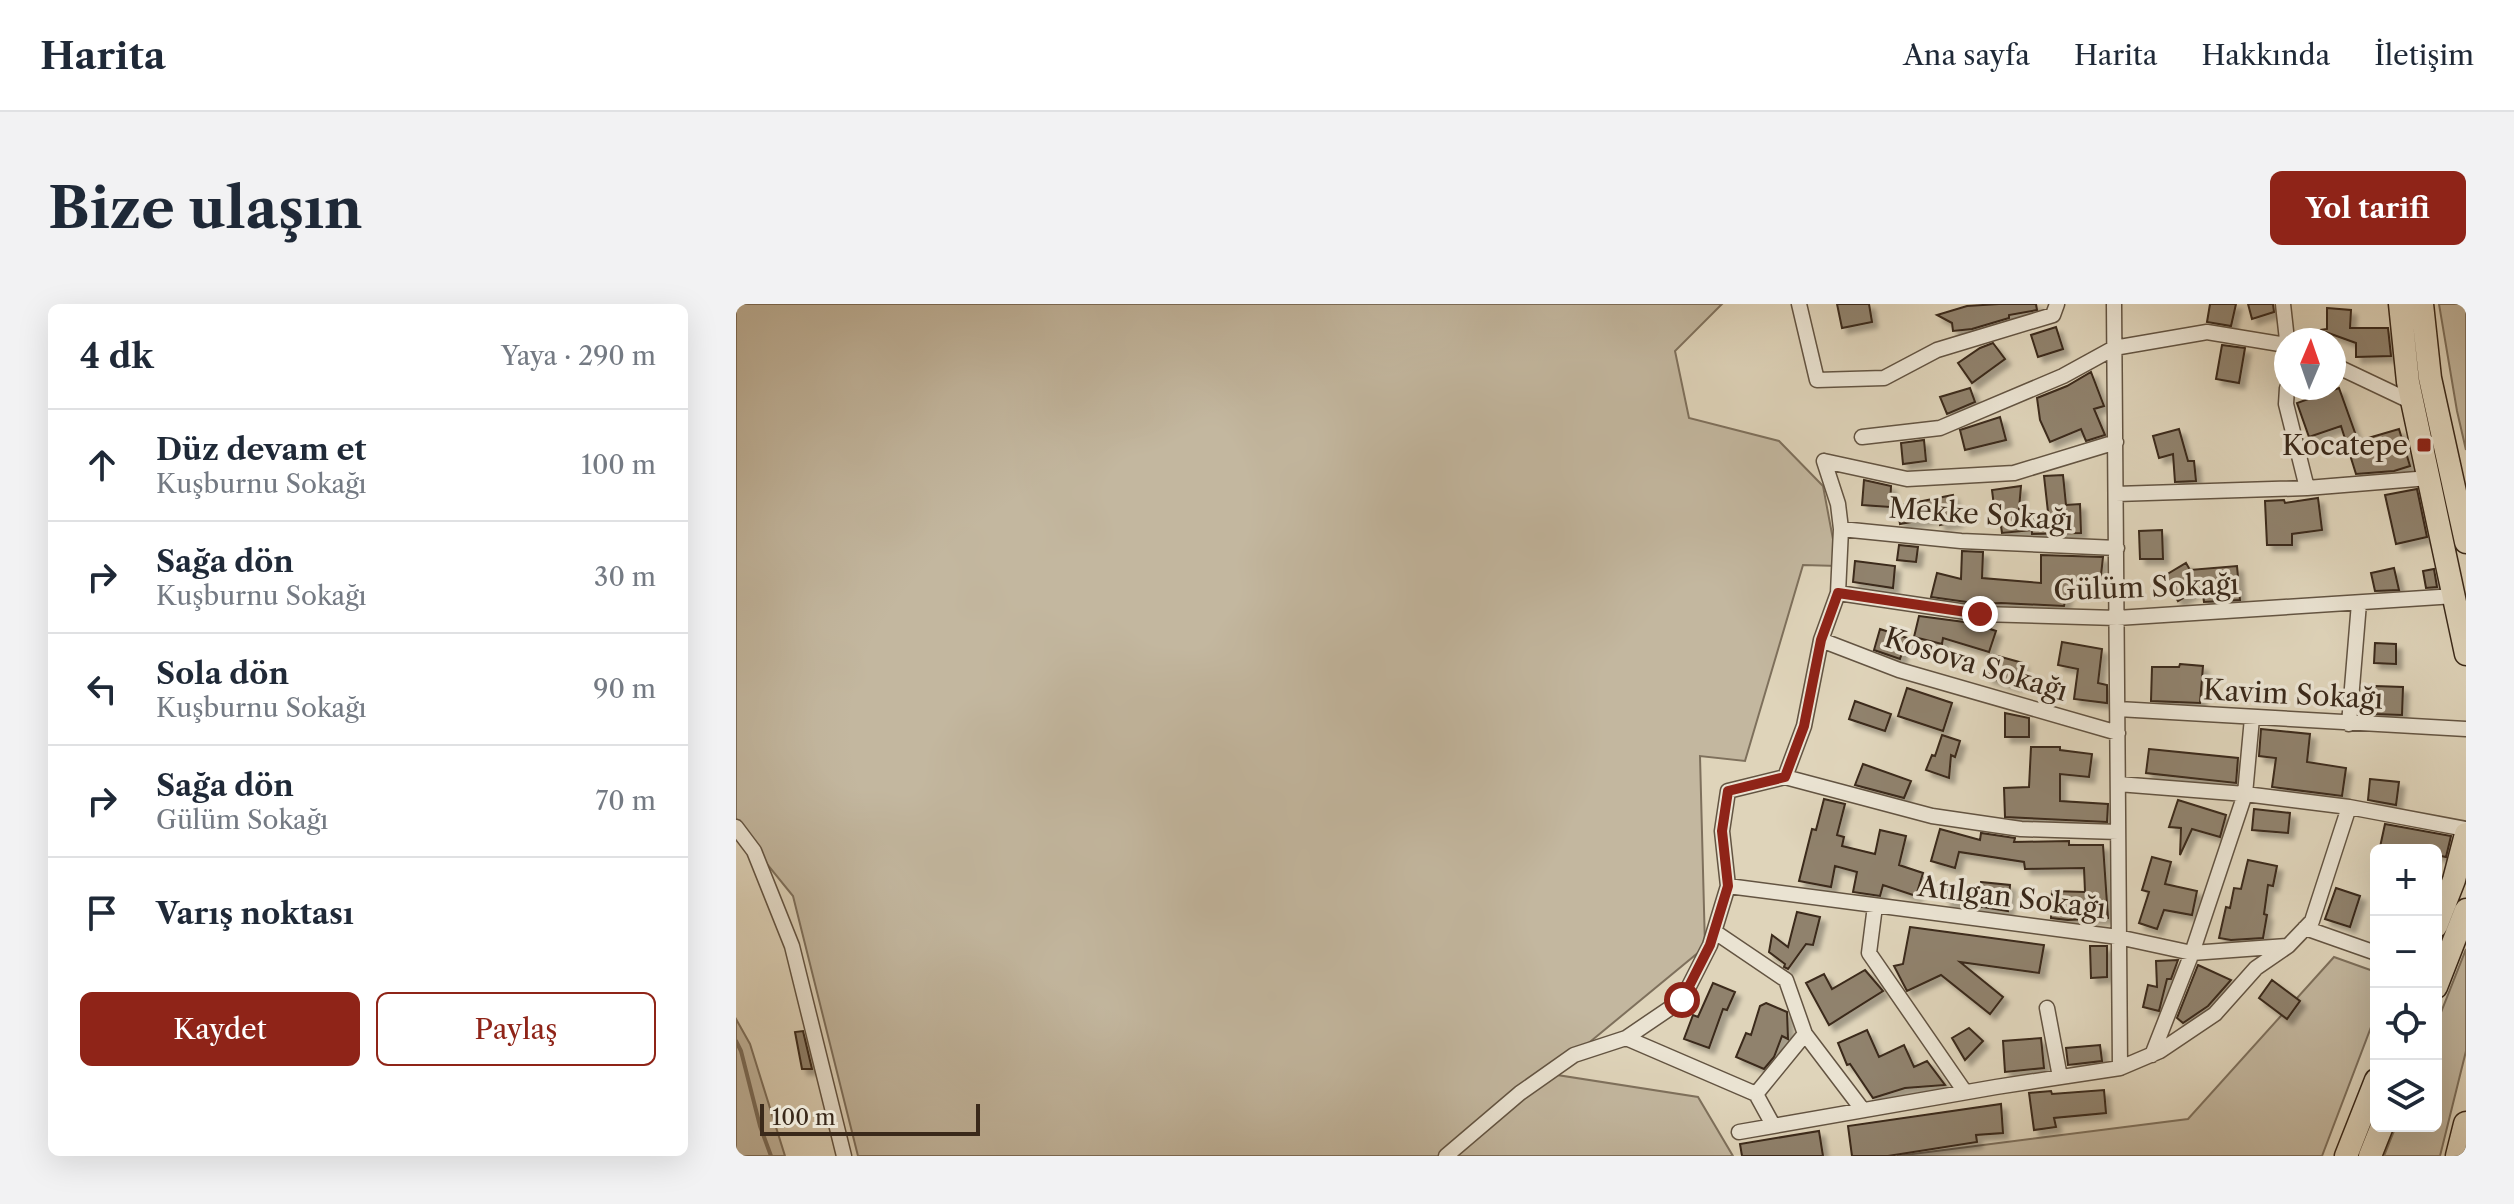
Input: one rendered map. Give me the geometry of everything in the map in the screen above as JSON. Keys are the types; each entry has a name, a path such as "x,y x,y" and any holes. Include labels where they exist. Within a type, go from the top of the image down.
{"highway":[{"path":"2458,1156 2466,1124"}],"main road":[{"path":"2400,304 2424,401 2466,542"},
{"path":"2422,304 2430,378 2424,401 2429,478 2466,654"},
{"path":"2440,916 2454,880 2466,832"},
{"path":"2442,967 2466,910"},
{"path":"2346,1156 2370,1095"},
{"path":"2370,1156 2380,1132"}],"street":[{"path":"1799,304 1817,380 1884,378 1937,350 2053,315 2057,304"},
{"path":"2114,304 2120,1068"},
{"path":"2283,304 2285,328"},
{"path":"1862,437 1940,428 2063,376 2114,348 2207,332 2274,341"},
{"path":"2346,370 2424,401"},
{"path":"2286,400 2307,488"},
{"path":"1785,777 1804,726 1821,640 1838,593 1841,529 1838,504 1824,461 1907,479 2014,473 2116,442"},
{"path":"2116,494 2307,488 2429,478"},
{"name":"Mekke Sokağı","path":"1841,529 1961,541 2117,548"},
{"name":"Gülüm Sokağı","path":"1838,593 1980,614 2117,618 2455,596"},
{"path":"2349,724 2359,603"},
{"name":"Kosova Sokağı","path":"1821,640 1899,670 2118,733"},
{"name":"Kavim Sokağı","path":"2118,709 2466,729"},
{"path":"2152,1055 2192,953 2245,794 2252,718"},
{"path":"1446,1156 1520,1093 1574,1055 1626,1038 1682,1000 1710,945 1728,886 1722,831 1728,791 1785,777 1932,816 2021,829 2118,832"},
{"path":"2118,784 2245,794 2349,807 2466,832"},
{"path":"1739,1132 2120,1068 2152,1055 2215,1014 2256,968 2288,946 2312,921 2349,807"},
{"path":"736,827 754,851 792,946 844,1156"},
{"name":"Atılgan Sokağı","path":"1728,886 2118,937 2192,953 2288,946"},
{"path":"1875,906 1869,953 1965,1092"},
{"path":"2305,928 2370,951"},
{"path":"1715,932 1786,980 1805,1034 1862,1109"},
{"path":"2047,1008 2060,1077"},
{"path":"1756,1094 1805,1034"},
{"path":"1626,1038 1756,1094 1773,1125"}],"shaded area":[{"path":"736,304 1722,304 1675,351 1689,418 1779,441 1823,486 1838,566 1803,565 1745,761 1700,756 1705,947 1551,1074 1698,1097 1733,1156 858,1156 793,896 736,826"},
{"path":"2439,304 2466,304 2466,450 2457,411"},
{"path":"2466,949 2466,1051 2440,1156 2384,1156 2394,1132 2442,1132 2442,1010"},
{"path":"2334,957 2370,970 2370,1030 2322,1156 1897,1156 2188,1119"},
{"path":"736,1019 750,1044 785,1156 736,1156"}],"building":[{"path":"1837,304 1869,304 1872,322 1842,328"},
{"path":"2036,304 2037,310 2009,315 2009,318 1972,329 1953,331 1952,323 1937,315 1967,306"},
{"path":"2210,304 2236,304 2231,326 2207,322"},
{"path":"2248,304 2273,304 2274,312 2252,319"},
{"path":"2327,308 2351,310 2350,328 2388,328 2391,356 2356,357 2356,343 2346,339 2346,328 2327,328"},
{"path":"2056,327 2063,349 2038,357 2031,335"},
{"path":"1993,343 2005,359 1972,383 1958,363"},
{"path":"2222,345 2245,348 2239,383 2216,379"},
{"path":"2091,372 2104,406 2094,409 2105,435 2086,441 2081,429 2050,442 2040,420 2037,398"},
{"path":"1970,388 1975,402 1947,414 1940,397"},
{"path":"2305,400 2343,400 2358,441 2399,429 2410,466 2394,471 2356,474 2341,426 2309,437 2297,403"},
{"path":"2000,417 2006,440 1965,450 1960,430"},
{"path":"2179,429 2188,461 2194,461 2196,481 2175,482 2173,454 2159,458 2153,436"},
{"path":"1924,440 1926,461 1903,464 1901,443"},
{"path":"2063,475 2066,505 2080,504 2081,533 2032,534 2032,530 2002,533 1998,505 1994,506 1992,490 2021,486 2019,509 2023,508 2024,513 2048,512 2044,476"},
{"path":"1864,480 1891,486 1890,507 1862,505"},
{"path":"2417,489 2427,537 2396,544 2385,495"},
{"path":"1953,495 1958,521 1940,525 1939,517 1900,524 1897,506"},
{"path":"2318,498 2322,530 2292,534 2292,545 2267,545 2265,501 2284,500 2285,503"},
{"path":"2162,530 2163,559 2140,559 2139,531"},
{"path":"1899,545 1918,547 1916,562 1897,560"},
{"path":"1962,551 1983,552 1982,578 2041,583 2041,555 2103,557 2100,584 2070,581 2064,606 1981,604 1931,597 1937,573 1961,579"},
{"path":"1855,561 1895,566 1893,588 1853,582"},
{"path":"2186,563 2190,570 2237,566 2240,600 2204,602 2202,587 2178,601 2164,576"},
{"path":"2394,568 2399,590 2375,591 2371,573"},
{"path":"2434,569 2437,587 2426,588 2423,571"},
{"path":"1919,616 1972,623 1996,631 1989,652 1943,638 1942,644 1914,637"},
{"path":"1880,629 1907,638 1900,659 1874,650"},
{"path":"2062,642 2102,649 2098,683 2107,685 2107,703 2074,699 2078,669 2058,665"},
{"path":"2375,643 2396,644 2396,664 2374,663"},
{"path":"1994,655 2023,663 2016,686 1987,677"},
{"path":"2180,664 2203,666 2200,703 2151,701 2152,667 2179,667"},
{"path":"2375,686 2403,687 2402,715 2374,714"},
{"path":"1907,688 1952,703 1943,731 1898,716"},
{"path":"1855,701 1891,714 1885,731 1849,719"},
{"path":"2005,713 2029,718 2029,737 2005,737"},
{"path":"2261,729 2310,734 2307,762 2346,768 2342,796 2272,787 2276,758 2259,756"},
{"path":"1942,735 1960,741 1955,757 1951,755 1949,778 1926,770"},
{"path":"2031,747 2060,747 2060,750 2092,754 2089,777 2060,774 2060,801 2108,804 2107,822 2005,817 2004,788 2029,787"},
{"path":"2149,749 2238,758 2236,783 2146,773"},
{"path":"1863,764 1911,781 1904,798 1855,785"},
{"path":"2370,779 2399,782 2396,805 2368,800"},
{"path":"1824,799 1845,804 1837,835 1844,837 1842,846 1875,854 1880,830 1906,836 1899,865 1923,873 1916,896 1883,885 1880,896 1853,892 1857,872 1835,866 1831,887 1799,881 1812,829 1816,830"},
{"path":"2178,800 2226,815 2220,837 2192,829 2180,855 2181,828 2169,827"},
{"path":"2254,809 2290,813 2288,833 2252,830"},
{"path":"2385,824 2451,836 2446,857 2442,856 2442,844 2381,844"},
{"path":"1940,829 1980,840 1981,833 2015,838 2014,842 2069,841 2069,845 2103,845 2108,918 2051,918 2052,891 2085,892 2084,868 2025,869 2024,862 1959,852 1955,868 1931,861"},
{"path":"2152,857 2171,862 2165,884 2197,891 2192,915 2164,910 2157,929 2139,923 2149,892 2142,890"},
{"path":"2248,860 2277,866 2273,886 2268,885 2263,938 2219,938 2226,907 2230,908 2234,888 2241,889"},
{"path":"1981,882 2010,885 2008,911 1945,901 1947,885 1981,891"},
{"path":"2336,888 2360,896 2350,927 2325,919"},
{"path":"1797,912 1820,917 1813,945 1806,944 1788,969 1769,952 1772,935 1788,947"},
{"path":"1910,927 2044,945 2039,973 1960,962 2003,997 1990,1014 1941,975 1907,991 1894,966 1903,964"},
{"path":"2090,946 2107,946 2107,977 2091,978"},
{"path":"2178,960 2171,979 2167,979 2159,1011 2143,1007 2148,985 2157,987 2156,961"},
{"path":"2198,965 2231,980 2208,1006 2183,1023 2177,1018"},
{"path":"1865,970 1883,991 1829,1025 1806,983 1824,974 1832,989"},
{"path":"2272,980 2300,1001 2287,1019 2259,998"},
{"path":"1713,983 1735,992 1727,1010 1723,1009 1709,1048 1684,1039 1693,1015 1698,1017"},
{"path":"1766,1003 1787,1012 1788,1039 1782,1036 1774,1057 1764,1069 1736,1057 1746,1033 1751,1035 1760,1006"},
{"path":"1969,1028 1983,1041 1965,1060 1952,1038"},
{"path":"1867,1030 1879,1057 1904,1045 1914,1067 1927,1061 1945,1085 1905,1088 1873,1098 1850,1064 1847,1065 1838,1043"},
{"path":"803,1031 812,1069 802,1069 795,1032"},
{"path":"2041,1038 2044,1068 2005,1072 2003,1041"},
{"path":"2100,1045 2102,1061 2068,1065 2066,1048"},
{"path":"2104,1090 2106,1113 2054,1118 2056,1127 2034,1130 2029,1093"},
{"path":"2001,1104 2003,1133 1976,1135 1977,1142 1888,1156 1852,1156 1848,1126"},
{"path":"1819,1131 1823,1156 1742,1156 1740,1144"}],"waterway":[{"path":"736,1041 771,1156"}],"place":[{"name":"Kocatepe","path":"2424,445"}],"route":[{"path":"1682,1000 1710,945 1728,886 1722,831 1728,791 1785,777 1804,726 1821,640 1838,593 1980,614"}]}
